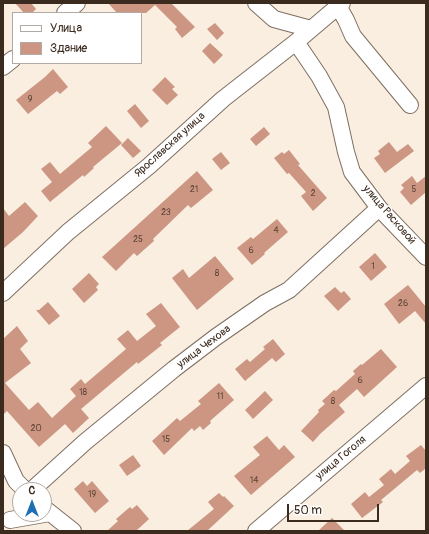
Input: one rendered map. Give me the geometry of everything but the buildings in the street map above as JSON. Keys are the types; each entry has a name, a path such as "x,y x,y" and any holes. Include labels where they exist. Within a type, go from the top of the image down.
{"street":[{"path":"66,12 77,3"},
{"path":"256,3 274,19 311,29"},
{"path":"340,5 353,36 410,105"},
{"name":"Ярославская улица","path":"3,293 68,232 149,166 223,98 296,42 340,5"},
{"name":"улица Расковой","path":"296,42 319,76 336,106 352,172 379,208 426,257"},
{"path":"3,67 12,60"},
{"name":"улица Чехова","path":"41,482 85,442 216,336 265,303 289,290 379,208"},
{"name":"улица Гоголя","path":"256,531 426,386"},
{"path":"3,453 16,482"},
{"path":"52,514 73,531"}]}
